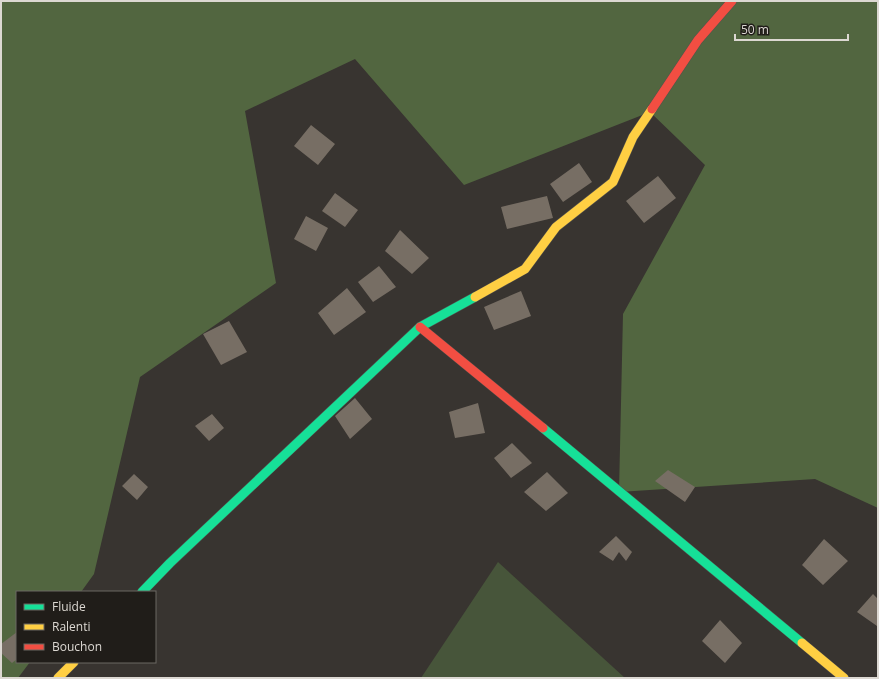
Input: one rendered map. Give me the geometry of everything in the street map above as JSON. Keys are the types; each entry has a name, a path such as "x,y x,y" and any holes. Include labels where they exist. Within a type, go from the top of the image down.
{"main road":[{"path":"143,591 170,563 420,327 526,269 556,227 613,182 633,137 698,40 732,1"},
{"path":"420,327 844,678"},
{"path":"58,678 73,663"}],"green space":[{"path":"1,1 878,1 878,508 815,479 619,492 623,314 705,165 650,112 464,185 355,59 245,111 276,283 140,377 94,574 82,591 16,591 16,663 29,663 18,678 1,678"},
{"path":"498,562 625,678 421,678"}],"building":[{"path":"311,125 335,144 318,165 294,146"},
{"path":"579,163 592,182 563,202 550,184"},
{"path":"658,176 676,198 644,223 626,201"},
{"path":"335,193 358,210 345,227 322,211"},
{"path":"547,196 553,218 507,229 501,207"},
{"path":"306,216 328,228 316,251 294,239"},
{"path":"400,230 429,258 412,274 385,251"},
{"path":"379,266 396,287 373,302 358,282"},
{"path":"347,288 366,312 334,335 318,313"},
{"path":"521,291 531,316 494,330 484,307"},
{"path":"229,321 247,352 221,365 203,334"},
{"path":"355,398 372,419 350,439 335,416"},
{"path":"478,403 485,433 455,438 449,412"},
{"path":"212,414 224,428 209,441 195,426"},
{"path":"512,443 532,463 511,478 494,458"},
{"path":"668,470 695,487 685,502 655,481"},
{"path":"547,472 568,493 546,511 524,492"},
{"path":"134,474 148,487 137,500 122,486"},
{"path":"616,536 632,552 626,561 619,552 613,561 599,552"},
{"path":"824,539 848,561 823,585 802,565"},
{"path":"873,594 878,599 877,626 857,612"},
{"path":"720,620 742,643 725,663 702,641"},
{"path":"16,633 16,660 12,663 1,653 1,644"}],"traffic: fast":[{"path":"143,591 170,563 420,327 475,297"},
{"path":"543,428 802,643"}],"traffic: slow":[{"path":"475,297 525,269 556,227 613,182 633,137 652,109"},
{"path":"802,643 844,678"},
{"path":"58,678 73,663"}],"traffic: jam":[{"path":"652,109 698,40 732,1"},
{"path":"420,327 543,428"}]}
